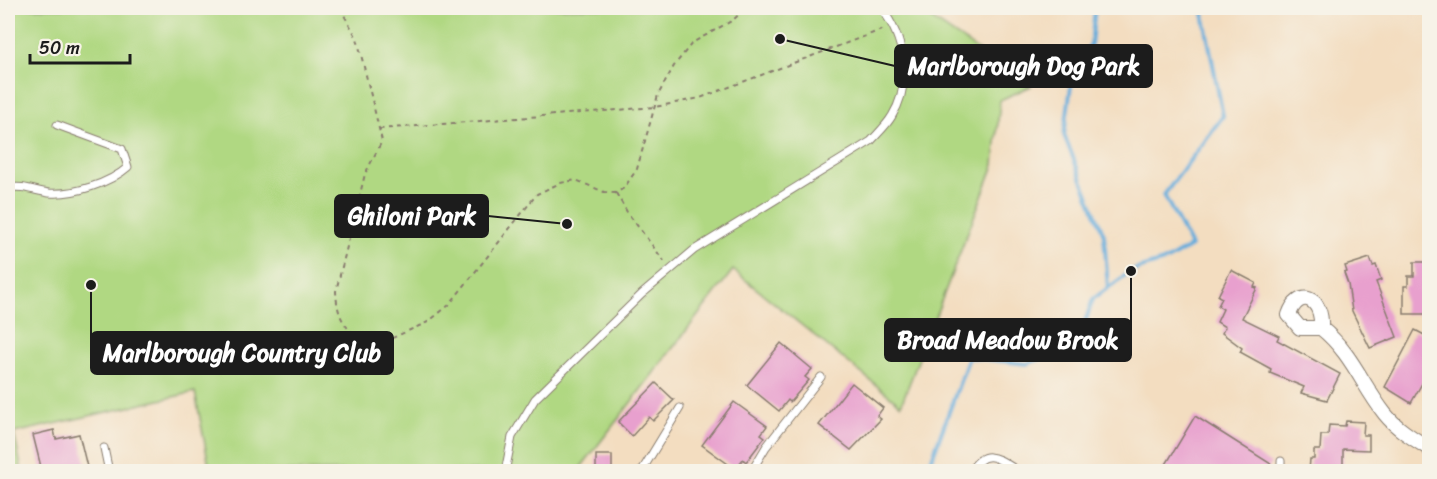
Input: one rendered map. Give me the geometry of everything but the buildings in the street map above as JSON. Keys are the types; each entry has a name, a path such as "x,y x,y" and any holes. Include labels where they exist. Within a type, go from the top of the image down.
{"street":[{"path":"1321,328 1339,345 1366,381 1385,414 1399,428 1430,449"}],"lane":[{"path":"505,471 512,437 535,399 642,294 694,250 871,141 892,116 903,90 904,62 895,25 881,8"},
{"path":"8,188 20,186 50,193 104,184 128,167 122,149 57,124"},
{"path":"751,471 766,447 821,377"},
{"path":"641,471 680,408"},
{"path":"104,448 109,471"},
{"path":"970,471 977,460 992,456 1020,471"},
{"path":"1281,460 1281,471"},
{"path":"993,471 999,471"}],"path":[{"path":"340,8 357,38 382,141 365,174 336,291 337,308 344,326 360,340 390,339 435,316 449,305 537,194 560,183 576,180 604,192 616,193 624,188 637,169 655,107 674,66 692,43 733,20 746,8"},
{"path":"379,129 655,107 700,98 895,25"},
{"path":"616,193 627,212 670,270"}],"green space":[{"path":"8,8 922,8 923,13 1031,86 1000,100 994,165 901,405 733,270 578,471 210,471 195,392 14,433 22,471 8,471"}],"waterway":[{"path":"1095,8 1091,44 1074,65 1064,135 1104,235 1108,288"},
{"path":"927,472 969,357 1027,364 1077,345 1093,299 1131,271 1167,260 1191,246 1164,195 1223,116 1202,8"}],"place":[{"name":"Marlborough Dog Park","path":"780,39"},
{"name":"Ghiloni Park","path":"567,224"},
{"name":"Broad Meadow Brook","path":"1131,271"},
{"name":"Marlborough Country Club","path":"91,285"}]}
